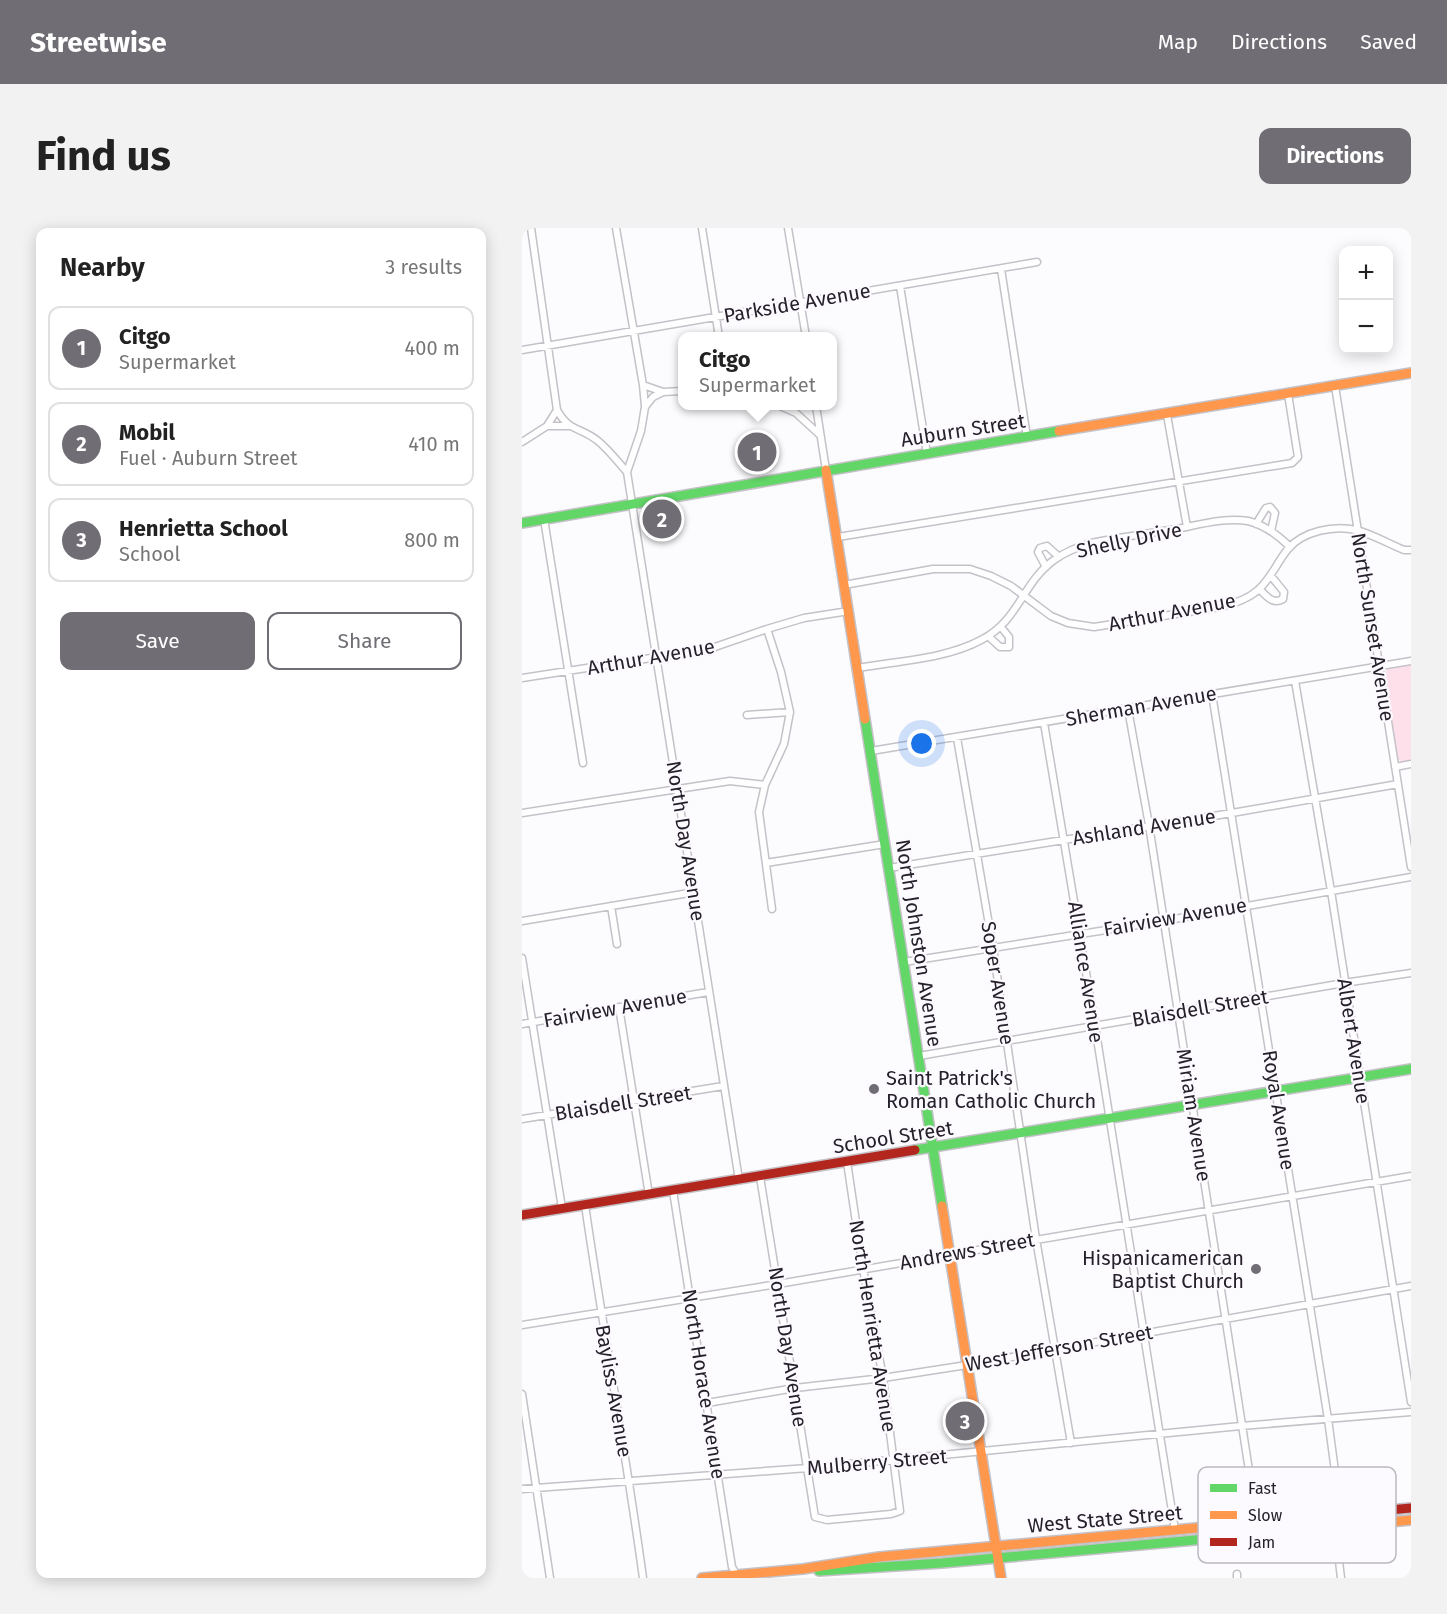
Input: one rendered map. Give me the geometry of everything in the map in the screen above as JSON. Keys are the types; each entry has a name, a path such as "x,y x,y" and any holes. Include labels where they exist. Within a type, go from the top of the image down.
{"main road":[{"name":"Auburn Street","path":"522,523 1411,373"},
{"name":"North Johnston Avenue","path":"826,470 1001,1578"},
{"name":"School Street","path":"522,1215 1411,1069"},
{"name":"West State Street","path":"1396,1509 1411,1508"},
{"name":"West State Street","path":"1396,1521 1411,1520"},
{"name":"West State Street","path":"702,1578 738,1577 879,1557 1198,1528"},
{"name":"West State Street","path":"803,1569 824,1572 1198,1539"}],"street":[{"path":"531,228 557,410 569,426"},
{"path":"547,426 569,426 587,434 598,441 627,472 641,431 645,407 616,228"},
{"path":"702,228 718,332"},
{"path":"788,228 805,332"},
{"name":"Parkside Avenue","path":"522,350 1036,262"},
{"path":"1001,269 1026,437"},
{"path":"900,286 927,454"},
{"path":"643,385 663,392 678,391"},
{"name":"North Sunset Avenue","path":"1335,386 1411,862"},
{"path":"645,407 653,397 663,392"},
{"path":"838,537 1292,464 1298,452 1288,394"},
{"path":"522,442 547,426 557,410"},
{"path":"791,410 820,435"},
{"name":"North Johnston Avenue","path":"817,410 826,470"},
{"path":"1167,415 1187,527"},
{"name":"North Day Avenue","path":"627,472 739,1180"},
{"path":"1256,524 1264,509 1268,507 1273,509 1275,517 1271,531"},
{"path":"544,519 567,671 584,763"},
{"name":"Shelly Drive","path":"858,668 954,651 988,636 1012,616 1024,595 1046,567 1059,557 1090,544 1235,521 1256,524 1271,531 1290,547"},
{"name":"Arthur Avenue","path":"844,585 933,570 970,569 991,576 1024,595 1051,616 1094,627 1228,605 1259,589 1290,547 1307,536 1323,530 1358,530 1404,550 1411,550"},
{"path":"1046,567 1038,554 1040,548 1047,546 1059,557"},
{"path":"1259,589 1272,600 1283,599 1284,592 1270,576"},
{"name":"Arthur Avenue","path":"522,678 709,649 804,618 849,610"},
{"path":"988,636 1000,647 1009,647 1009,638 1001,627"},
{"path":"767,629 781,672 790,712 784,744 765,785 759,812 772,909"},
{"name":"Sherman Avenue","path":"871,751 1411,661"},
{"name":"Albert Avenue","path":"1295,681 1331,891 1411,1402"},
{"name":"Royal Avenue","path":"1212,694 1335,1467"},
{"name":"Miriam Avenue","path":"1128,709 1149,825 1162,921 1248,1467"},
{"path":"747,715 790,712"},
{"name":"Alliance Avenue","path":"1044,723 1175,1530"},
{"name":"Soper Avenue","path":"957,738 993,948 1036,1239 1071,1443"},
{"path":"1395,767 1411,764"},
{"path":"522,813 730,781 765,785"},
{"name":"Ashland Avenue","path":"889,868 1398,784"},
{"path":"766,863 885,844"},
{"name":"Fairview Avenue","path":"904,962 1162,921 1411,877"},
{"path":"522,921 694,892"},
{"path":"611,906 617,945"},
{"path":"522,958 562,1208"},
{"name":"Blaisdell Street","path":"919,1056 1411,973"},
{"name":"Fairview Avenue","path":"522,1024 708,992"},
{"path":"619,1007 649,1194"},
{"name":"Blaisdell Street","path":"522,1119 723,1086"},
{"name":"North Henrietta Avenue","path":"815,1517 827,1520 843,1519 900,1511 883,1378 863,1269 847,1162"},
{"name":"Andrews Street","path":"522,1325 778,1284 1411,1176"},
{"name":"North Day Avenue","path":"760,1177 815,1517"},
{"name":"North Horace Avenue","path":"673,1191 732,1567 738,1577"},
{"name":"Bayliss Avenue","path":"585,1205 600,1312 630,1481 643,1578"},
{"name":"West Jefferson Street","path":"707,1403 795,1388 967,1365 1411,1286"},
{"path":"522,1394 550,1578"},
{"name":"Mulberry Street","path":"522,1489 808,1468 1411,1412"},
{"path":"1339,1563 1341,1578"}],"shaded area":[{"path":"1411,665 1411,760 1402,762 1398,759 1384,673 1388,669"}],"traffic: fast":[{"path":"522,523 1059,431"},
{"path":"865,719 942,1206"},
{"path":"915,1150 1411,1069"},
{"path":"819,1571 942,1563 1198,1540"}],"traffic: slow":[{"path":"1059,431 1411,373"},
{"path":"826,470 865,719"},
{"path":"942,1206 1001,1578"},
{"path":"1396,1521 1411,1520"},
{"path":"702,1578 803,1569 879,1557 1198,1528"}],"traffic: jam":[{"path":"522,1215 915,1150"},
{"path":"1396,1509 1411,1508"}],"place":[{"name":"Citgo","path":"757,452"},
{"name":"Mobil","path":"662,519"},
{"name":"Saint Patrick's Roman Catholic Church","path":"874,1089"},
{"name":"Hispanicamerican Baptist Church","path":"1256,1269"},
{"name":"Henrietta School","path":"965,1421"}]}
